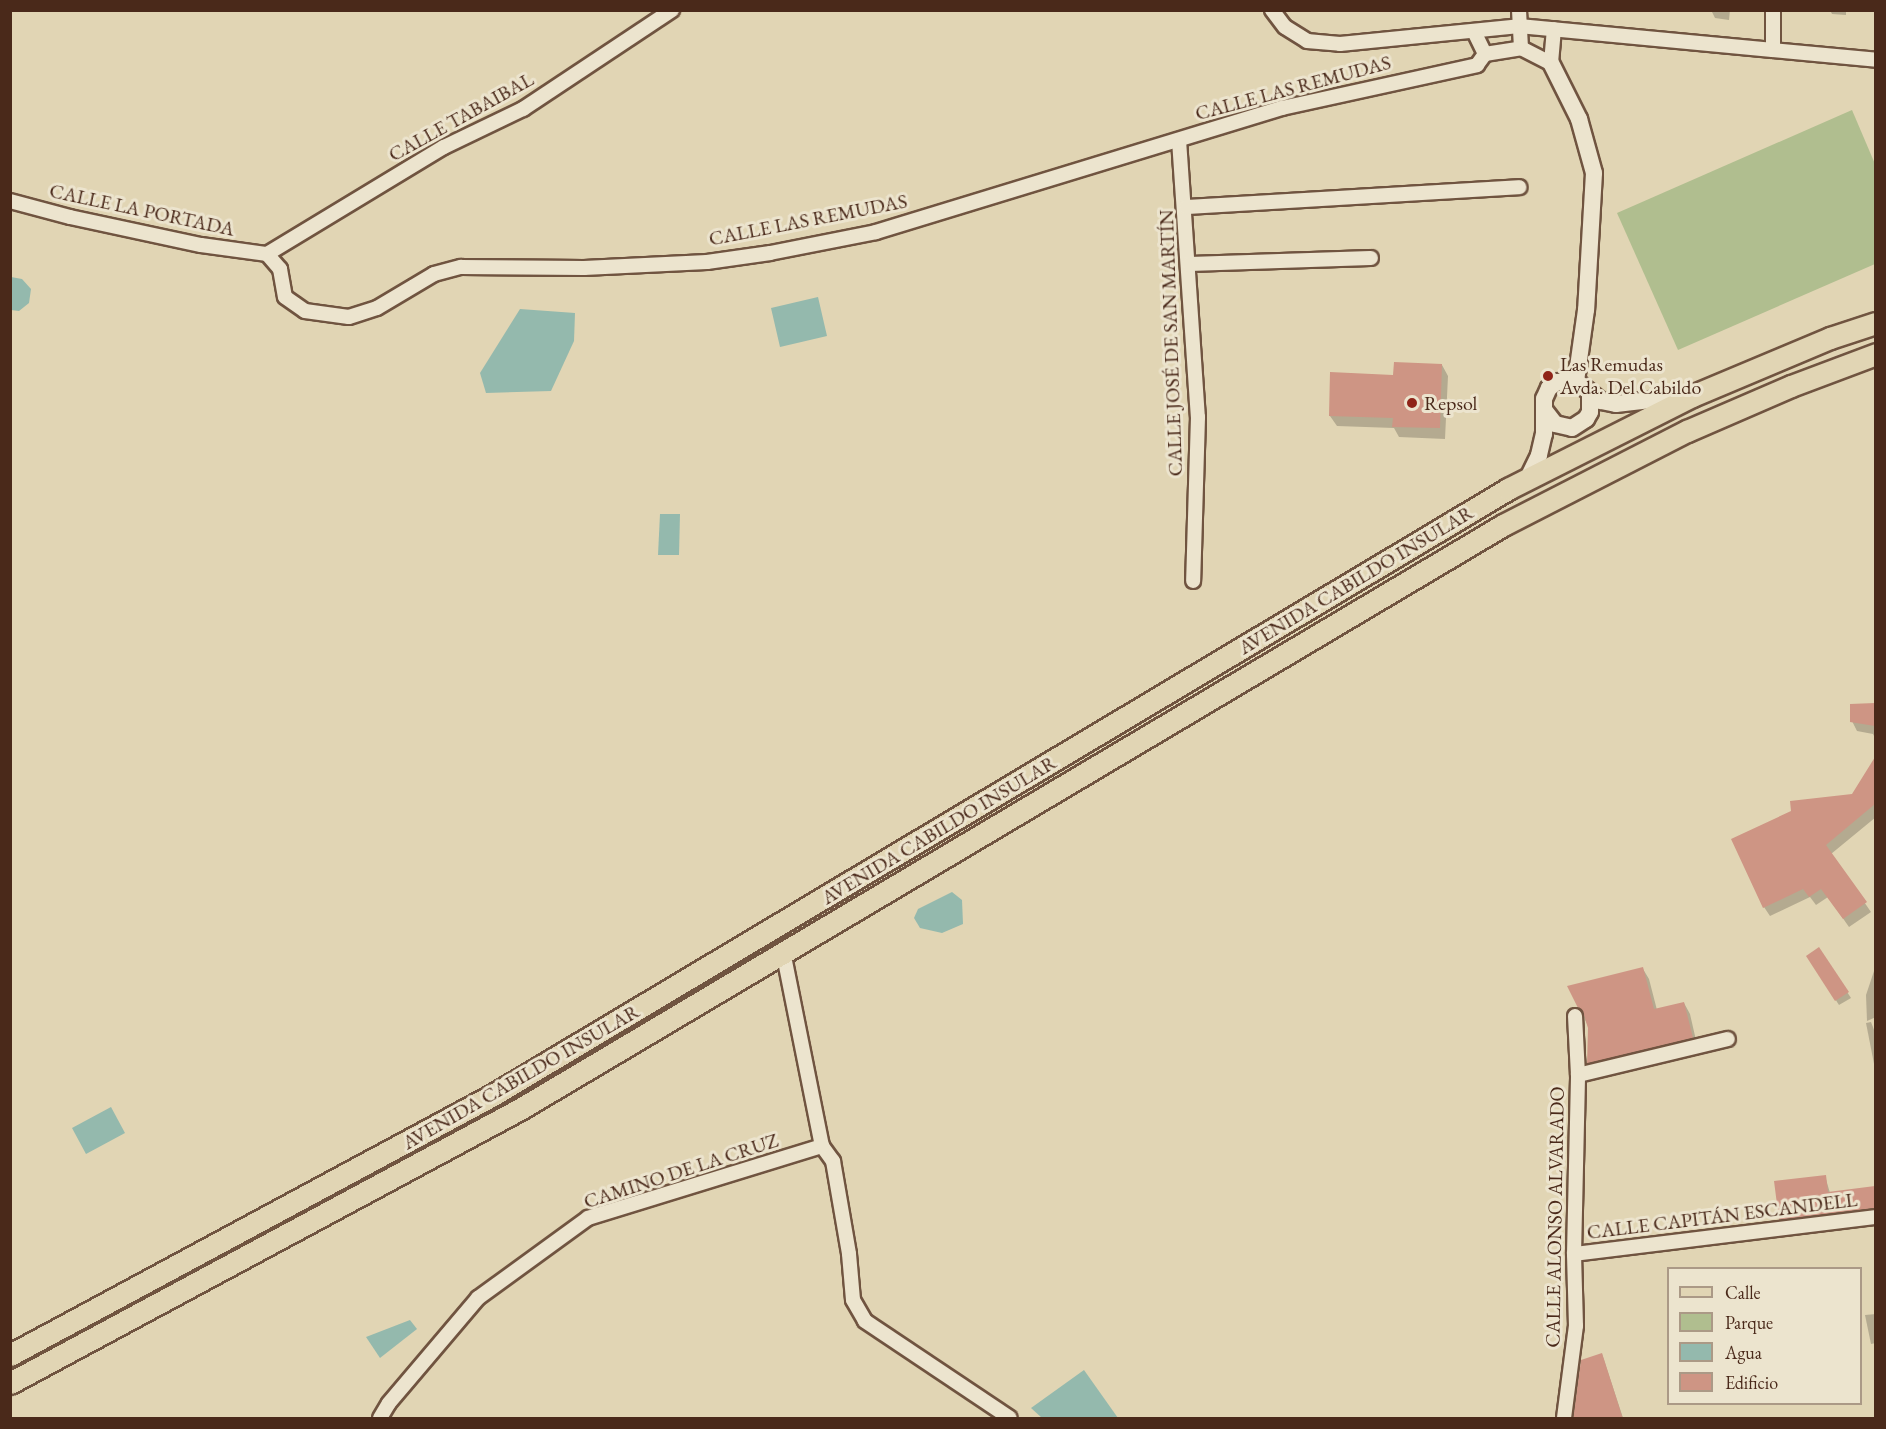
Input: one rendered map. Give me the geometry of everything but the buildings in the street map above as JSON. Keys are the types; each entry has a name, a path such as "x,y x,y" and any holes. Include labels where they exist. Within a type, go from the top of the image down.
{"main road":[{"path":"1830,338 1875,308"},
{"name":"AVENIDA CABILDO INSULAR","path":"10,1355 493,1095 1528,478 1692,396 1830,338 1875,323"},
{"name":"AVENIDA CABILDO INSULAR","path":"10,1383 520,1109 1503,525 1687,431 1791,386 1875,354"}],"street":[{"name":"CALLE TABAIBAL","path":"267,254 444,147 523,109 672,10"},
{"path":"1272,10 1285,27 1307,41 1340,44 1519,26 1875,60"},
{"path":"1519,10 1521,48 1551,63"},
{"path":"1773,10 1773,50"},
{"path":"1554,29 1551,63 1579,119 1594,174 1586,310 1576,381"},
{"path":"1474,31 1485,54"},
{"name":"CALLE LAS REMUDAS","path":"267,254 280,269 285,297 305,311 349,317 376,308 434,274 461,267 584,268 707,262 876,232 1282,108 1477,65 1485,54 1521,48"},
{"name":"CALLE JOSÉ DE SAN MARTÍN","path":"1179,140 1186,207 1197,417 1193,581"},
{"path":"1186,207 1519,187"},
{"name":"CALLE LA PORTADA","path":"10,201 70,217 201,245 267,254"},
{"path":"1189,264 1371,258"},
{"path":"1528,478 1539,455 1545,411 1544,399 1549,388 1557,382 1576,381 1600,401 1617,404 1692,396"},
{"path":"1545,411 1555,424 1572,428 1586,419 1590,412 1590,395"},
{"path":"783,951 822,1146 833,1161 849,1254 853,1300 865,1321 1010,1419"},
{"name":"CALLE ALONSO ALVARADO","path":"1563,1419 1576,1326 1574,1254 1578,1075 1575,1016"},
{"path":"1578,1075 1728,1039"},
{"name":"CAMINO DE LA CRUZ","path":"380,1419 389,1403 478,1298 588,1218 822,1146"},
{"name":"CALLE CAPITÁN ESCANDELL","path":"1574,1254 1875,1216"}],"green space":[{"path":"1852,110 1875,164 1875,264 1678,350 1617,213"}],"water":[{"path":"11,277 22,279 31,289 29,303 19,311 11,310"},
{"path":"818,297 827,336 780,347 771,308"},
{"path":"520,309 575,313 574,341 551,391 486,393 480,373"},
{"path":"660,514 680,514 679,555 658,555"},
{"path":"952,892 962,900 963,924 942,933 920,928 914,918 918,909"},
{"path":"111,1107 125,1133 86,1154 72,1128"},
{"path":"410,1320 417,1329 380,1358 366,1337"},
{"path":"1084,1370 1118,1418 1042,1418 1031,1408"}],"place":[{"name":"Las Remudas Avda. Del Cabildo","path":"1548,376"},
{"name":"Repsol","path":"1412,403"}]}
